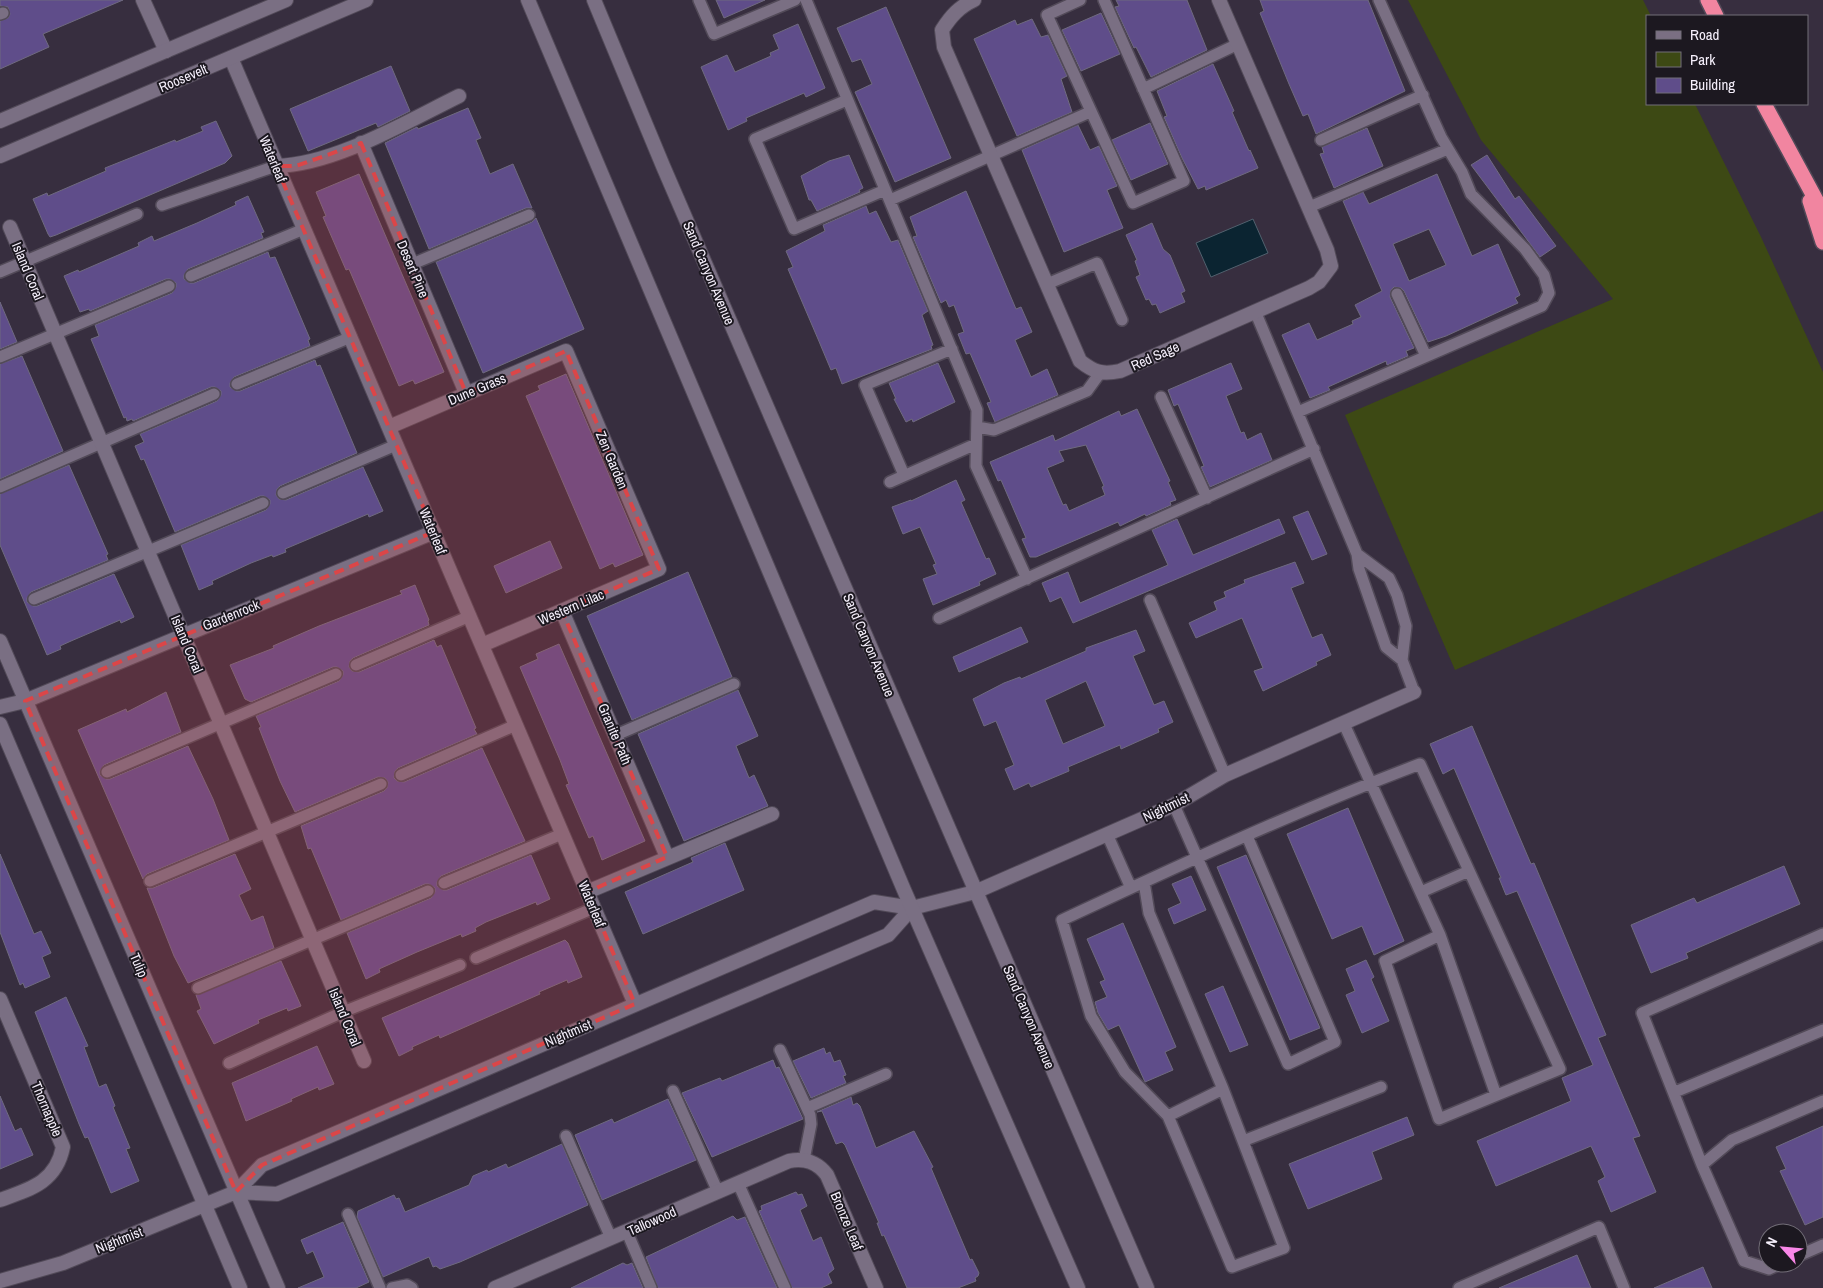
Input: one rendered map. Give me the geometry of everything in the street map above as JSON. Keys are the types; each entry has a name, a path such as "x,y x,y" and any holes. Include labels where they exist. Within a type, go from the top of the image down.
{"highway":[{"path":"1708,0 1716,15"},
{"path":"1765,105 1823,213"},
{"path":"1800,169 1823,242"}],"street":[{"path":"144,0 166,51"},
{"path":"0,121 286,0"},
{"name":"Roosevelt","path":"0,156 366,0"},
{"path":"528,0 912,908 1078,1288"},
{"name":"Sand Canyon Avenue","path":"594,0 975,892 1147,1288"},
{"name":"Red Sage","path":"1100,373 1104,375 1120,371 1319,282 1331,266 1327,250 1220,0"},
{"path":"966,2 950,16 942,30 944,47 1080,361 1091,370 1100,373"},
{"name":"Waterleaf","path":"231,58 635,1004"},
{"path":"276,166 296,166 361,143 459,96"},
{"name":"Desert Pine","path":"361,143 410,265 466,394"},
{"name":"Island Coral","path":"10,227 364,1061"},
{"name":"Dune Grass","path":"389,427 566,351"},
{"name":"Zen Garden","path":"566,351 659,569"},
{"name":"Gardenrock","path":"0,707 26,701 434,532"},
{"name":"Western Lilac","path":"482,645 659,569"},
{"name":"Granite Path","path":"562,611 667,857"},
{"name":"Tulip","path":"0,641 278,1288"},
{"name":"Nightmist","path":"0,1281 63,1262 204,1206 236,1192 262,1165 874,902 912,908 975,892 1174,804 1225,775 1414,692"},
{"path":"0,724 240,1288"},
{"path":"587,892 772,814"},
{"name":"Nightmist","path":"236,1192 277,1194 888,934 912,908"},
{"name":"Thornapple","path":"0,999 63,1147 60,1162 51,1175 39,1184 5,1198"},
{"name":"Tallowood","path":"495,1288 519,1283 611,1238 789,1161 806,1161"},
{"name":"Bronze Leaf","path":"806,1161 818,1166 827,1175 876,1288"}],"lane":[{"path":"699,0 714,34 795,0"},
{"path":"806,0 977,410 976,466 1027,578"},
{"path":"1080,0 1047,15 1133,203 1184,181 1104,0"},
{"path":"1298,412 1542,306 1549,293 1544,275 1525,249 1472,194 1448,149 1380,0"},
{"path":"1143,89 1238,44"},
{"path":"1321,140 1423,95"},
{"path":"847,100 755,139 794,229 991,154 1090,112"},
{"path":"1309,207 1448,149"},
{"path":"162,205 276,166"},
{"path":"0,272 137,214"},
{"path":"410,265 529,215"},
{"path":"191,276 304,229"},
{"path":"1047,284 1097,263 1122,320"},
{"path":"0,358 169,286"},
{"path":"1397,294 1426,356"},
{"path":"1255,311 1357,554 1359,569 1386,647 1402,660"},
{"path":"237,384 350,337"},
{"path":"904,476 865,385 952,349"},
{"path":"977,426 994,430 1088,390 1100,373"},
{"path":"0,487 214,394"},
{"path":"1161,397 1207,498"},
{"path":"283,493 396,444"},
{"path":"890,482 976,444"},
{"path":"939,618 1314,449"},
{"path":"34,599 263,503"},
{"path":"1357,554 1389,578 1397,595 1406,626 1402,660 1414,692"},
{"path":"1150,600 1225,775"},
{"path":"356,665 470,616"},
{"path":"107,772 336,674"},
{"path":"616,735 734,684"},
{"path":"1344,724 1440,935 1496,1095"},
{"path":"401,775 516,725"},
{"path":"1144,882 1149,914 1223,1089 1284,1248 1232,1267 1168,1116 1126,1072 1091,1016 1062,920 1198,856 1420,764 1560,1069 1439,1119 1385,961 1440,935"},
{"path":"150,881 381,784"},
{"path":"1174,804 1288,1064 1335,1042 1247,836"},
{"path":"444,884 562,834"},
{"path":"1107,834 1131,888"},
{"path":"1421,892 1469,871"},
{"path":"198,988 428,891"},
{"path":"476,958 594,908"},
{"path":"1758,1265 1744,1261 1702,1165 1675,1092 1642,1013 1823,934"},
{"path":"229,1063 343,1012 460,965"},
{"path":"1675,1092 1823,1030"},
{"path":"780,1050 807,1108 811,1124 806,1161"},
{"path":"807,1108 886,1074"},
{"path":"1243,1141 1381,1087"},
{"path":"1168,1116 1223,1089"},
{"path":"673,1091 718,1192"},
{"path":"1702,1165 1732,1140 1823,1101"},
{"path":"566,1136 611,1238"},
{"path":"738,1183 785,1288"},
{"path":"348,1214 380,1288"},
{"path":"1459,1288 1599,1227 1624,1288"},
{"path":"627,1232 651,1288"},
{"path":"1808,1252 1823,1245"},
{"path":"392,1288 407,1285 412,1288"}],"highlighted area":[{"path":"361,143 466,393 566,351 659,569 562,611 667,857 587,892 635,1004 262,1165 236,1192 25,701 434,532 276,166 296,166"}],"green space":[{"path":"1408,0 1643,0 1650,15 1646,15 1646,105 1695,105 1761,237 1823,372 1823,511 1455,670 1345,415 1613,299 1481,140"}],"water":[{"path":"1253,219 1268,253 1211,277 1196,243"}],"building":[{"path":"0,0 123,0 43,34 49,47 0,69 0,21 8,18 10,14 8,7 0,6"},
{"path":"716,0 765,0 724,18"},
{"path":"1116,0 1187,0 1207,50 1151,77 1136,47 1134,48 1115,7 1119,6"},
{"path":"1260,0 1368,0 1405,91 1316,134 1308,114 1303,116 1289,84 1260,13 1264,11"},
{"path":"886,7 951,158 895,182 855,92 872,84 861,59 852,62 837,28"},
{"path":"1101,13 1120,54 1081,71 1062,30"},
{"path":"1032,19 1041,37 1048,35 1067,76 1061,79 1072,112 1017,136 974,39 1015,20 1017,25"},
{"path":"798,24 825,88 806,97 804,93 746,118 747,121 728,130 701,67 727,55 735,72 771,56 770,53 779,49 773,35"},
{"path":"1213,64 1234,111 1232,112 1258,168 1206,190 1205,186 1198,189 1182,158 1164,117 1167,116 1157,91"},
{"path":"391,66 410,111 378,127 376,123 308,151 290,109"},
{"path":"468,108 481,138 476,140 490,174 513,164 532,208 526,208 429,249 385,143 417,127 418,129"},
{"path":"216,121 232,156 225,163 50,237 33,199 47,193 48,196 106,171 105,168 203,131 201,127"},
{"path":"1150,123 1168,164 1131,180 1112,140"},
{"path":"1078,125 1090,150 1099,146 1117,186 1107,190 1123,228 1064,252 1022,150"},
{"path":"1367,128 1383,166 1334,188 1320,154 1324,153 1322,147"},
{"path":"849,155 863,188 859,190 860,192 817,211 811,200 809,200 801,176 829,161"},
{"path":"1487,155 1515,199 1519,196 1556,246 1540,257 1471,165"},
{"path":"359,174 444,372 415,384 413,380 399,386 349,269 346,270 323,217 326,216 316,192"},
{"path":"1437,174 1472,256 1498,244 1520,295 1515,298 1518,303 1446,336 1428,342 1404,291 1401,288 1394,287 1391,290 1390,297 1414,348 1406,351 1408,356 1387,365 1386,361 1328,387 1330,390 1310,398 1282,335 1309,323 1317,340 1353,324 1352,321 1361,317 1355,305 1382,291 1343,201 1363,192 1369,204","holes":["1429,229 1446,265 1409,281 1393,244"]},
{"path":"966,191 1016,309 1021,307 1032,332 1015,340 1031,377 1047,369 1058,395 995,422 987,403 991,402 970,353 966,354 958,334 964,332 954,305 949,307 946,300 941,303 913,237 917,236 910,217"},
{"path":"248,196 264,232 261,233 263,238 188,269 184,279 194,283 268,252 270,258 275,257 310,339 308,340 310,346 234,377 230,387 240,391 315,360 317,366 320,365 357,453 280,486 277,489 276,495 279,499 286,500 363,467 383,511 369,517 368,514 285,549 286,552 251,563 212,581 213,584 199,590 181,545 266,510 270,500 260,496 175,532 144,459 141,460 135,446 144,442 140,434 217,401 221,391 211,387 133,421 132,419 127,421 126,417 124,418 91,339 99,336 95,325 172,293 176,283 166,279 90,311 89,309 80,312 64,276 78,270 79,272 139,246 138,243 152,236 154,241 197,223 236,205 235,202"},
{"path":"866,206 869,214 876,211 891,242 898,240 928,311 922,315 933,345 931,346 932,349 842,384 836,368 831,370 788,269 793,267 786,251 825,231 823,225"},
{"path":"536,218 584,329 483,373 436,262 532,222"},
{"path":"1152,223 1163,249 1170,255 1185,291 1181,293 1185,302 1160,313 1156,304 1152,305 1149,299 1146,300 1136,277 1140,275 1135,261 1137,260 1126,235"},
{"path":"0,302 17,342 0,349"},
{"path":"22,356 63,451 0,479 0,364"},
{"path":"938,363 955,402 913,422 912,419 906,422 894,399 896,399 889,383"},
{"path":"1231,363 1242,389 1226,396 1241,433 1244,432 1247,440 1261,433 1272,460 1210,487 1201,467 1204,466 1178,404 1174,406 1168,390"},
{"path":"566,374 643,555 615,567 613,563 600,569 526,396 540,390 538,386"},
{"path":"1137,409 1170,481 1168,482 1176,500 1170,502 1171,505 1146,516 1145,514 1120,526 1118,522 1036,557 1030,557 1022,539 1026,538 1001,480 998,481 990,462 1053,435 1055,441 1119,411 1121,416","holes":["1086,445 1104,486 1102,487 1105,495 1069,511 1066,504 1063,505 1047,468 1064,461 1059,451"]},
{"path":"69,465 108,554 106,555 108,560 31,592 27,602 37,606 114,574 134,617 121,623 120,620 71,641 60,646 61,649 47,655 0,545 0,494"},
{"path":"956,480 965,500 961,502 986,559 989,558 996,574 979,582 980,585 933,605 923,579 937,574 933,565 936,564 920,527 903,534 892,507 911,501"},
{"path":"1308,511 1327,554 1312,560 1293,517"},
{"path":"1177,519 1193,555 1279,519 1285,533 1073,623 1061,597 1050,602 1042,583 1068,572 1080,603 1168,565 1152,530"},
{"path":"550,541 562,568 506,593 494,566"},
{"path":"1295,562 1304,583 1291,588 1312,638 1322,634 1331,655 1316,662 1317,665 1263,691 1254,671 1263,668 1242,618 1196,638 1189,623 1217,610 1214,602 1226,597 1224,592 1245,583 1244,580"},
{"path":"688,572 732,677 632,720 587,616"},
{"path":"415,585 429,620 429,625 353,658 350,661 349,667 352,671 359,672 434,640 437,647 441,645 477,734 398,768 395,771 394,778 397,781 404,782 482,748 525,841 441,876 437,886 447,890 531,855 550,899 537,905 536,902 486,922 475,928 476,931 462,937 461,934 417,952 379,969 380,972 366,979 347,933 431,898 435,888 425,884 341,920 311,848 308,849 301,826 384,791 387,788 388,782 385,778 378,777 295,812 280,781 256,716 339,681 343,671 333,667 251,702 245,699 230,665 274,648 273,646 319,626 402,594 400,591"},
{"path":"1021,627 1028,642 959,672 953,657"},
{"path":"1136,630 1145,651 1133,656 1154,705 1164,701 1173,722 1158,729 1159,732 1121,749 1120,745 1068,767 1069,771 1031,787 1029,783 1014,790 1005,769 1014,765 996,721 984,726 973,699 1004,683 1020,677 1021,679 1086,651 1086,648","holes":["1086,681 1105,726 1063,744 1045,700"]},
{"path":"559,644 645,841 602,860 593,836 589,838 566,785 569,784 560,760 520,667 538,659 536,654"},
{"path":"738,690 758,736 736,746 749,778 754,775 768,806 684,841 638,734"},
{"path":"166,692 181,732 104,765 100,775 110,779 188,746 213,799 229,840 147,874 143,879 78,730 126,709 127,712"},
{"path":"1472,726 1531,864 1534,863 1606,1035 1598,1038 1640,1136 1633,1138 1656,1192 1611,1212 1598,1181 1605,1177 1591,1146 1496,1186 1477,1141 1571,1101 1562,1078 1593,1065 1517,891 1506,895 1499,878 1501,878 1454,768 1443,774 1430,744"},
{"path":"1348,808 1404,941 1374,955 1362,926 1332,939 1287,834"},
{"path":"725,843 744,890 643,934 625,892 693,862 691,858"},
{"path":"0,854 34,934 41,931 51,953 42,957 50,977 25,988 23,983 20,985 0,932"},
{"path":"235,854 251,889 239,895 251,921 263,916 274,948 188,983 174,956 147,888 153,888"},
{"path":"1246,855 1320,1028 1290,1040 1217,867"},
{"path":"1784,866 1800,904 1686,953 1688,958 1651,973 1631,925 1694,898 1697,903"},
{"path":"1191,876 1206,910 1174,924 1168,909 1181,903 1172,884"},
{"path":"1123,923 1176,1047 1165,1052 1173,1070 1145,1082 1119,1025 1108,1030 1098,1013 1095,1002 1107,997 1100,982 1105,980 1087,939"},
{"path":"565,940 582,977 568,983 567,980 539,992 540,994 440,1038 439,1035 412,1047 413,1049 399,1056 382,1018"},
{"path":"1366,960 1374,977 1371,979 1389,1021 1362,1033 1346,995 1355,991 1346,969"},
{"path":"281,961 301,1006 288,1011 287,1008 258,1020 259,1023 214,1044 197,1011 201,1009 196,995"},
{"path":"1223,986 1248,1045 1230,1052 1205,994"},
{"path":"66,997 88,1046 84,1047 99,1087 106,1084 115,1106 113,1107 130,1148 126,1149 139,1181 111,1193 88,1137 85,1138 79,1124 35,1012"},
{"path":"317,1046 334,1084 319,1090 318,1087 291,1099 292,1101 246,1121 232,1083"},
{"path":"824,1048 826,1054 830,1052 834,1062 840,1060 846,1075 843,1076 846,1083 811,1098 793,1061"},
{"path":"773,1060 776,1068 779,1067 803,1119 712,1157 682,1093 720,1078 722,1081"},
{"path":"0,1096 15,1131 21,1128 33,1155 0,1169"},
{"path":"851,1097 853,1105 857,1103 860,1106 876,1148 914,1131 933,1167 931,1168 970,1260 972,1259 979,1273 975,1278 976,1281 958,1288 907,1288 884,1235 882,1236 877,1223 879,1223 845,1145 842,1142 836,1144 822,1111 817,1112"},
{"path":"668,1099 696,1160 602,1200 575,1135 612,1119 614,1123"},
{"path":"1407,1117 1414,1135 1372,1152 1382,1179 1308,1209 1289,1164"},
{"path":"1823,1126 1823,1217 1808,1224 1804,1223 1780,1171 1786,1169 1776,1147"},
{"path":"562,1144 588,1205 460,1262 440,1269 436,1266 433,1267 429,1257 383,1277 357,1217 358,1211 394,1195 396,1199 399,1198 405,1212 469,1185 473,1176 506,1164 508,1168"},
{"path":"796,1192 798,1195 802,1194 807,1206 800,1210 813,1241 821,1237 834,1269 828,1274 832,1283 821,1288 792,1288 759,1211 762,1210 761,1206"},
{"path":"733,1216 737,1220 745,1217 777,1288 658,1288 646,1257"},
{"path":"343,1222 369,1282 356,1288 298,1288 324,1277 313,1251 307,1254 301,1240"},
{"path":"1577,1255 1591,1288 1499,1288"},
{"path":"623,1263 627,1265 632,1263 643,1288 571,1288"},
{"path":"1703,1267 1712,1288 1654,1288"}]}
